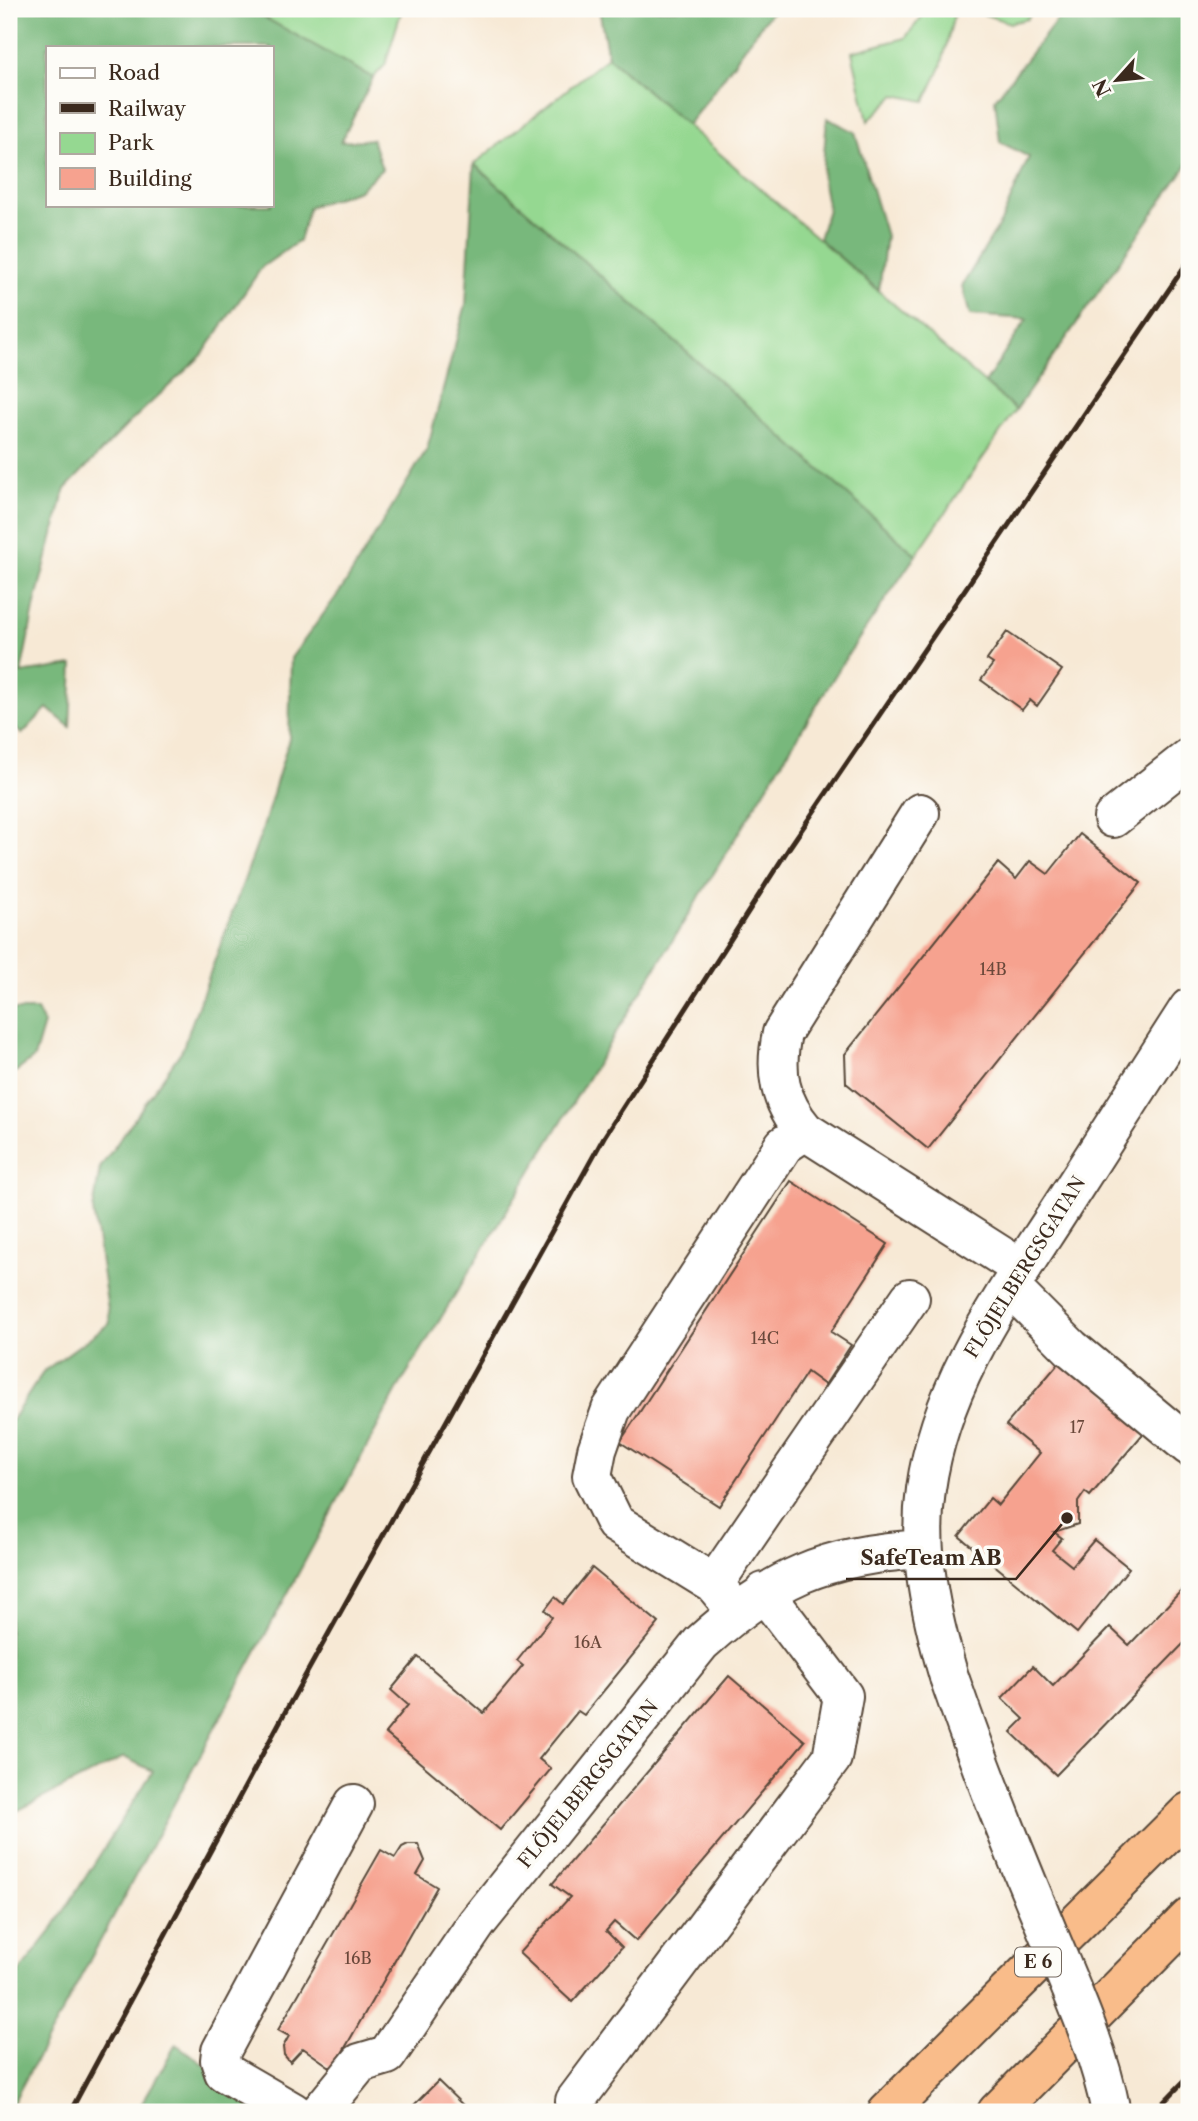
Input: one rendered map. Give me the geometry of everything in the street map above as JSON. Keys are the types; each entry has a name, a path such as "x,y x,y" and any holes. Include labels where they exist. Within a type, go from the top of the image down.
{"highway":[{"name":"E 6","path":"887,2112 1189,1812"},
{"path":"997,2112 1189,1918"}],"street":[{"path":"1113,818 1189,758"},
{"path":"920,813 782,1033 776,1062 789,1112 805,1131 1016,1278 1071,1348 1189,1446"},
{"name":"FLÖJELBERGSGATAN","path":"1111,2112 1106,2086 1080,2012 987,1786 949,1677 932,1617 923,1549 926,1489 938,1435 955,1385 976,1343 1189,1008"},
{"path":"575,2101 832,1758 842,1696 738,1596 615,1522 592,1476 597,1450 611,1410 784,1145 805,1131"},
{"path":"738,1596 910,1298"},
{"name":"FLÖJELBERGSGATAN","path":"343,2112 387,2054 477,1923 738,1596 820,1564 860,1555 923,1549"},
{"path":"292,2112 225,2073 220,2060 221,2052 354,1804"},
{"path":"320,2112 360,2063 387,2054"}],"green space":[{"path":"9,9 249,9 373,78 341,142 372,139 382,169 359,190 309,207 299,241 262,267 202,355 128,424 65,489 36,599 21,673 73,665 70,727 47,708 22,734 9,722"},
{"path":"249,9 402,9 385,65 373,78"},
{"path":"599,9 774,9 687,125 608,57"},
{"path":"928,9 955,11 941,67 925,101 895,95 868,121 852,52 905,38"},
{"path":"980,9 1034,9 1027,19 1010,23 980,13"},
{"path":"1189,9 1189,162 1016,410 985,383 1027,319 970,315 962,286 1001,222 1029,157 1000,142 995,99 1065,10"},
{"path":"608,57 1016,410 916,555 474,164"},
{"path":"827,118 855,132 886,236 879,291 819,239 828,209 822,178"},
{"path":"474,164 916,555 847,656 401,1383 9,2110 9,1985 52,1930 153,1771 124,1757 9,1815 9,1424 44,1371 110,1323 93,1210 100,1168 182,1050 262,831 289,739 291,658 344,586 427,449 466,304"},
{"path":"9,1010 37,1010 44,1024 34,1058 9,1077"},
{"path":"176,2044 268,2112 137,2112"}],"building":[{"path":"1007,632 1062,670 1037,706 1030,700 1022,710 981,680 993,664 987,660"},
{"path":"1080,834 1141,883 928,1149 846,1083 845,1054 998,863 1016,879 1030,861 1048,874"},
{"path":"791,1181 888,1244 831,1332 851,1345 825,1385 807,1372 719,1506 620,1442"},
{"path":"1064,1357 1148,1428 1090,1496 1085,1492 1078,1502 1078,1524 1054,1532 1062,1538 1052,1550 1072,1566 1094,1540 1129,1568 1077,1633 959,1536 990,1498 998,1505 1040,1453 1006,1425"},
{"path":"592,1568 659,1623 584,1715 578,1711 539,1759 551,1769 500,1830 385,1733 408,1705 391,1690 418,1657 484,1713 523,1666 517,1661 552,1617 545,1610 555,1597 563,1604"},
{"path":"1182,1590 1189,1597 1189,1638 1056,1775 1011,1732 1024,1719 1002,1698 1033,1666 1053,1686 1110,1627 1129,1645"},
{"path":"729,1676 805,1741 636,1941 614,1922 606,1931 622,1947 572,2002 519,1953 570,1897 552,1884"},
{"path":"418,1844 425,1861 417,1875 437,1887 333,2069 303,2048 290,2062 284,2055 283,2047 289,2036 278,2030 381,1850 395,1858 402,1847"},
{"path":"438,2081 470,2112 407,2112"}],"railway":[{"path":"70,2112 284,1714 604,1137 789,848 1189,260"},
{"path":"1154,2112 1189,2076"}],"place":[{"name":"SafeTeam AB","path":"1067,1518"}]}
